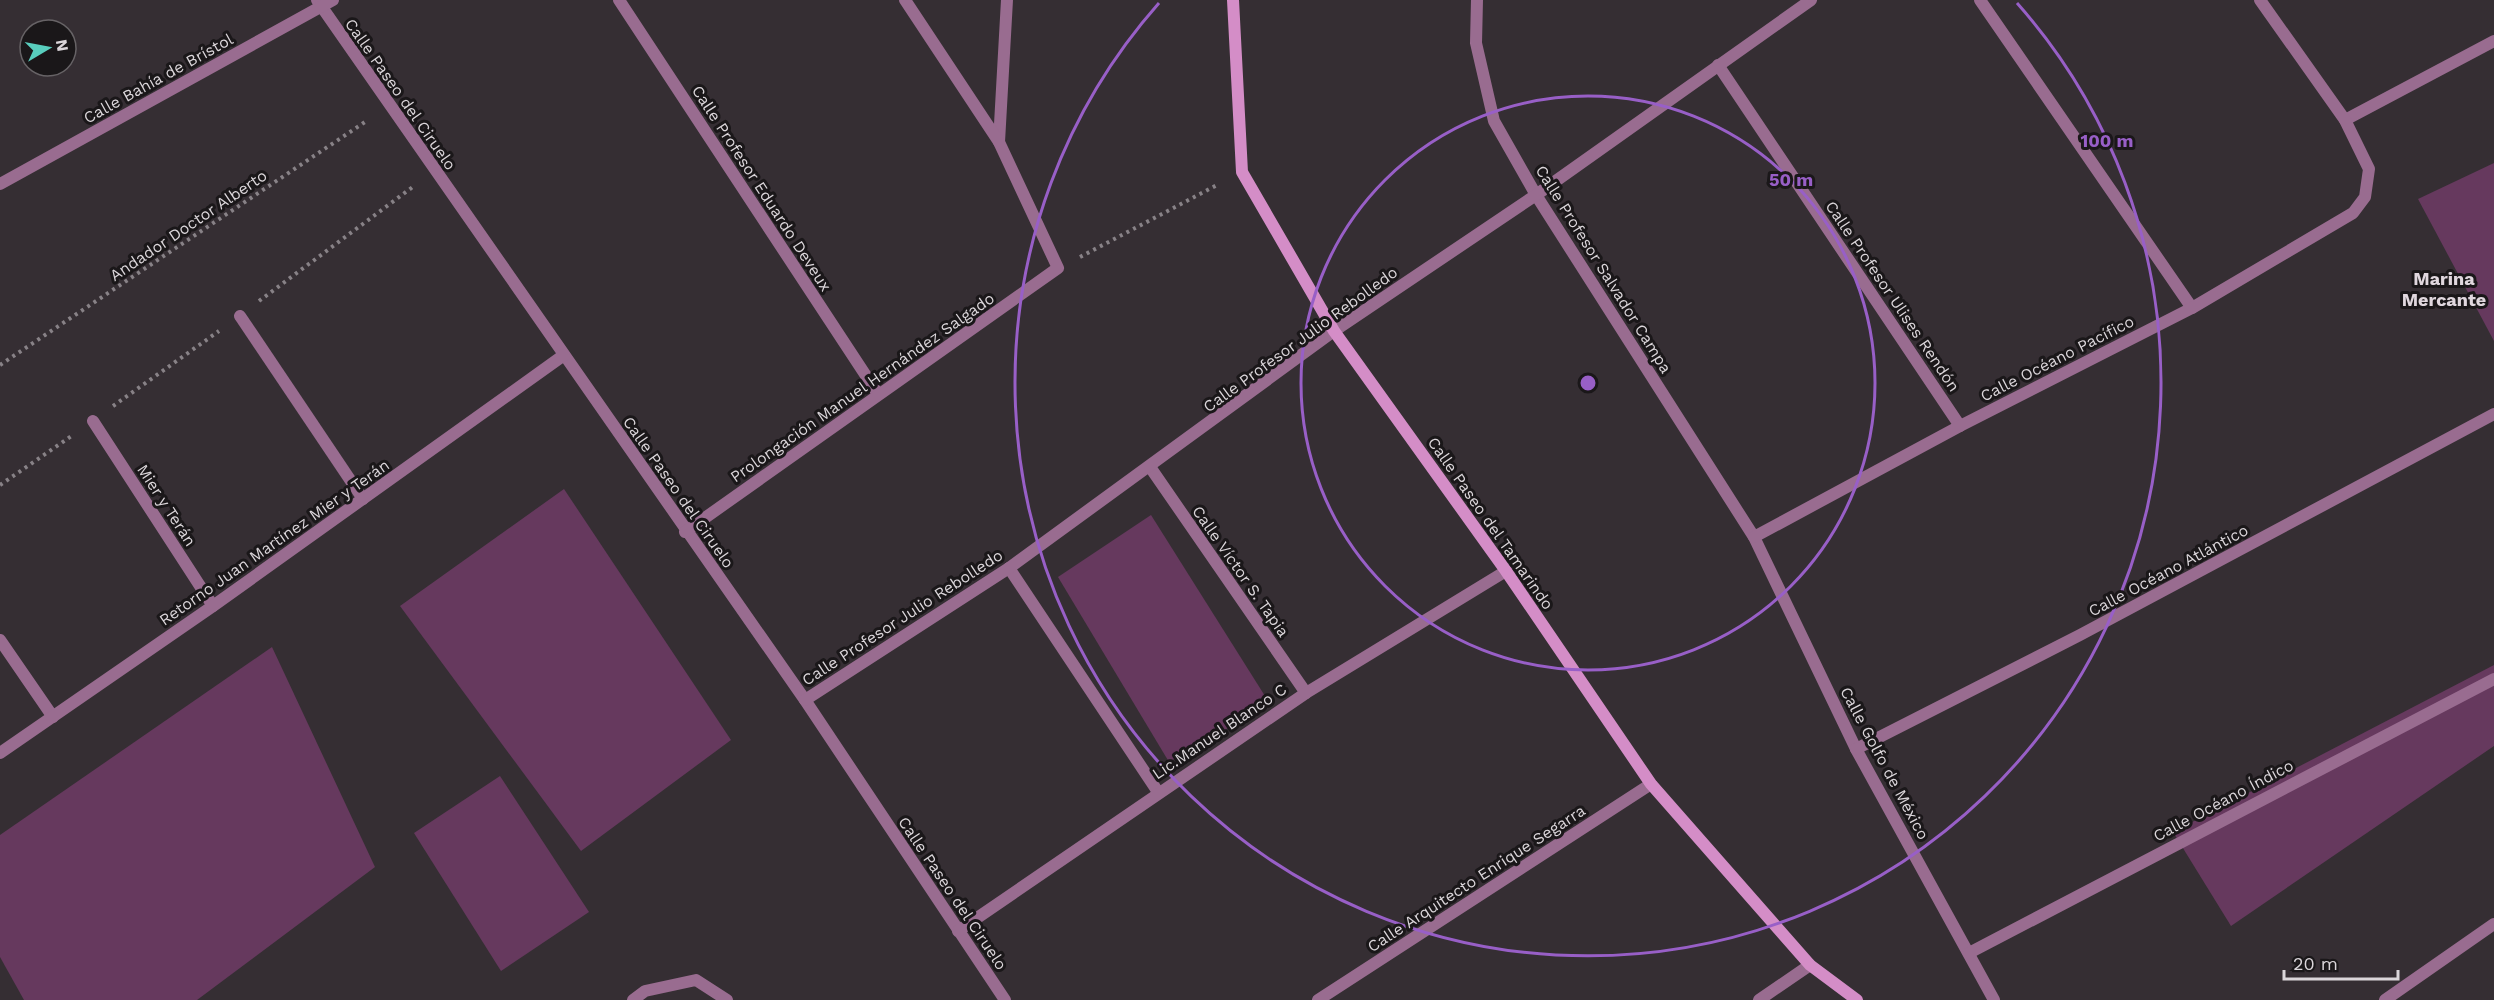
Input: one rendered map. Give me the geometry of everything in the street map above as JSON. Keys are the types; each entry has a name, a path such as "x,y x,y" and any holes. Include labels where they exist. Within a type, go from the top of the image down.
{"street":[{"name":"Calle Bahía de Brístol","path":"0,184 319,3 333,0"},
{"name":"Calle Profesor Eduardo Deveux","path":"619,0 878,394"},
{"path":"905,0 999,142 1058,268"},
{"path":"999,142 1007,0"},
{"name":"Calle Paseo del Tamarindo","path":"1233,0 1242,172 1334,331 1506,571 1651,784 1810,965 1857,1000"},
{"name":"Calle Profesor Salvador Campa","path":"1477,0 1476,43 1494,121 1536,195 1754,537"},
{"name":"Calle Profesor Julio Rebolledo","path":"805,700 1009,568 1334,331 1536,195 1811,0"},
{"path":"1980,0 2192,308"},
{"path":"2260,0 2345,120 2494,41"},
{"name":"Calle Paseo del Ciruelo","path":"319,3 685,532 805,700 1005,1000"},
{"name":"Calle Profesor Ulises Rendón","path":"1718,65 1960,426"},
{"name":"Calle Océano Pacífico","path":"1754,537 1960,426 2192,308 2353,213 2365,197 2369,169 2345,120"},
{"name":"Prolongación Manuel Hernández Salgado","path":"685,532 1058,268"},
{"path":"240,316 363,499"},
{"name":"Retorno Juan Martínez Mier y Terán","path":"0,753 213,606 564,355"},
{"name":"Calle Océano Atlántico","path":"1856,749 2080,635 2494,414"},
{"name":"Mier y Terán","path":"93,421 213,606"},
{"name":"Calle Víctor S. Tapia","path":"1150,467 1306,693"},
{"name":"Calle Golfo de México","path":"1754,537 1856,749 1994,1000"},
{"path":"1009,568 1158,792"},
{"name":"Lic.Manuel Blanco C","path":"958,931 1158,792 1306,693 1506,571"},
{"path":"0,640 53,717"},
{"name":"Calle Océano Índico","path":"1969,953 2494,679"},
{"name":"Calle Arquitecto Enrique Segarra","path":"1318,1000 1651,784"},
{"path":"2385,1000 2494,924"},
{"path":"1759,1000 1810,965"},
{"path":"633,1000 645,991 696,980 727,1000"}],"path":[{"name":"Andador Doctor Alberto","path":"0,364 389,106"},
{"path":"1058,268 1242,172"}],"shaded area":[{"path":"2494,163 2494,341 2418,199"},
{"path":"564,489 731,740 581,851 400,606"},
{"path":"1151,515 1270,704 1169,762 1058,577"},
{"path":"272,647 375,867 197,1000 24,1000 0,957 0,835"},
{"path":"2494,665 2494,746 2231,926 2173,832"},
{"path":"500,776 589,912 501,971 414,833"}],"district":[{"name":"Marina Mercante","path":"2444,289"}]}
